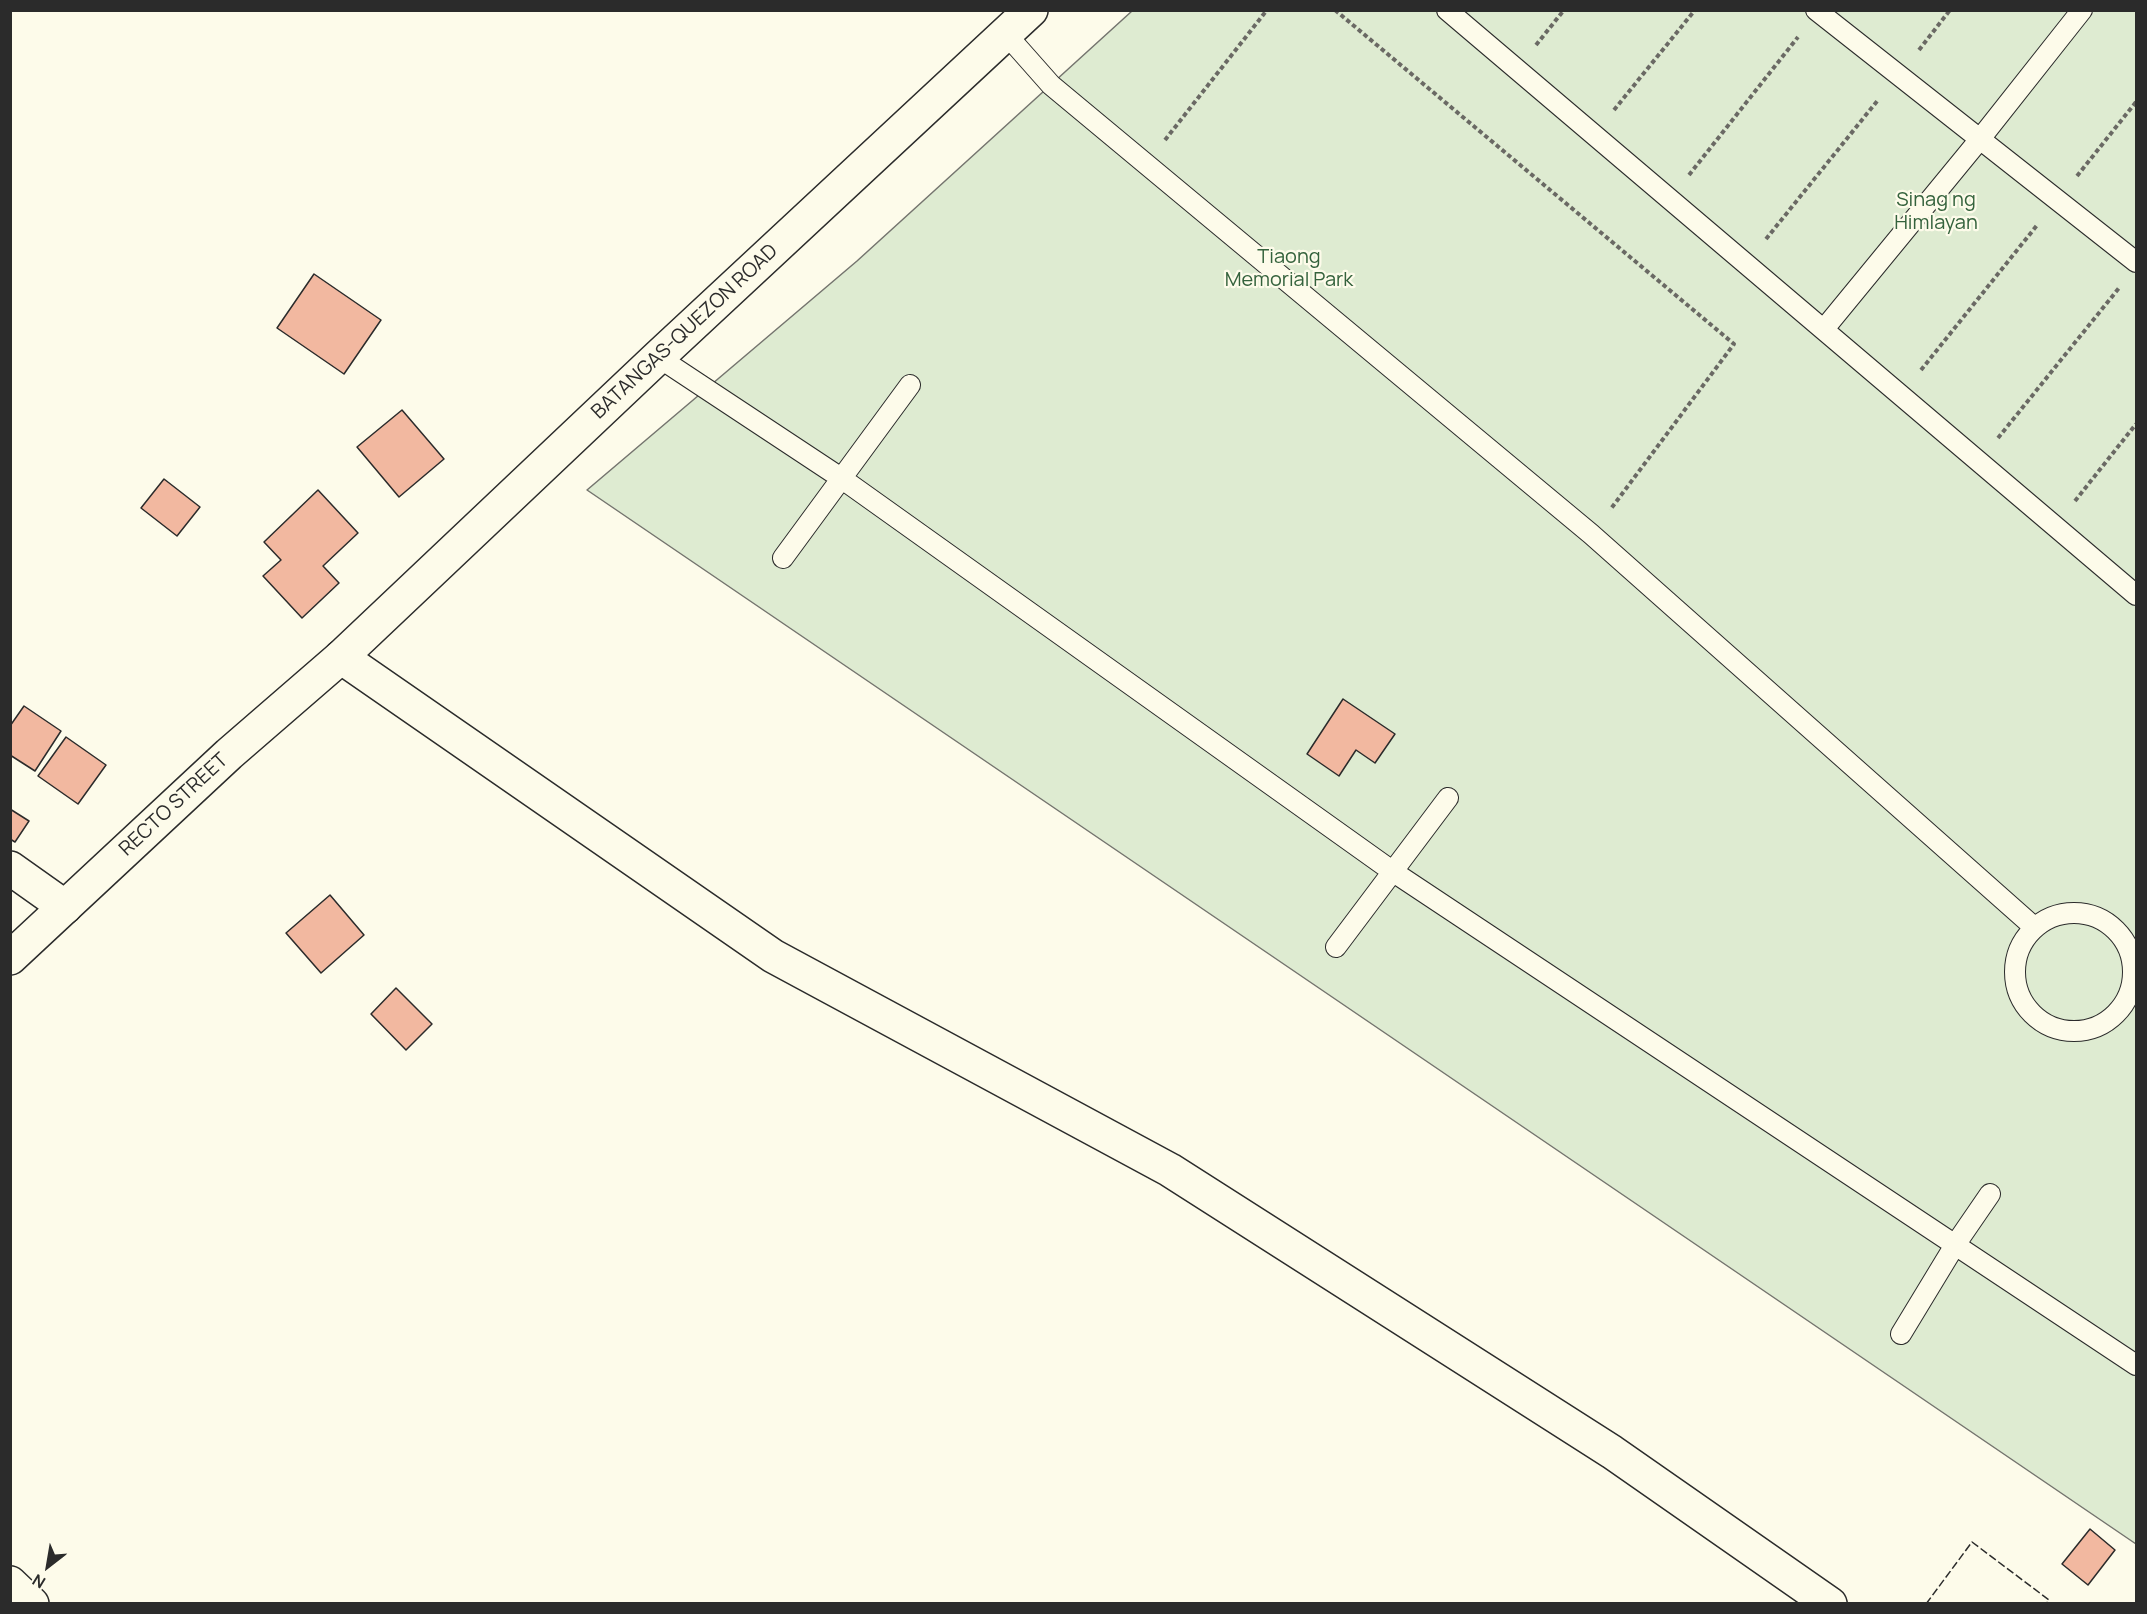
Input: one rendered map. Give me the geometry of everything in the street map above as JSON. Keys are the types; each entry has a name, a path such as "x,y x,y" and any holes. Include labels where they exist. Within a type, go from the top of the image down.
{"street":[{"name":"BATANGAS-QUEZON ROAD","path":"341,657 658,357 1031,10"},
{"name":"RECTO STREET","path":"10,958 229,754 341,657"},
{"path":"341,657 773,956 1170,1170 1612,1452 1830,1604"},
{"path":"10,868 65,907"},
{"path":"10,1583 32,1604"}],"lane":[{"path":"1448,10 2136,595"},
{"path":"1824,329 1980,139 2082,10"},
{"path":"1817,11 2136,262"},
{"path":"1005,33 1051,85 1591,534 2034,927"},
{"path":"658,357 841,478 1392,871 2136,1365"},
{"path":"783,558 910,385"},
{"path":"1336,947 1448,798"},
{"path":"2077,912 2100,918 2119,932 2131,952 2134,975 2132,1000 2114,1017 2094,1029 2070,1032 2048,1026 2029,1011 2017,991 2014,968 2019,945 2034,927 2054,915 2077,912"},
{"path":"1901,1334 1955,1245 1990,1194"}],"path":[{"path":"1146,164 1267,10"},
{"path":"1335,10 1734,344 1591,534"},
{"path":"1517,69 1564,10"},
{"path":"1594,135 1695,10"},
{"path":"1746,263 1950,10"},
{"path":"1670,199 1817,11"},
{"path":"1901,394 2136,102"},
{"path":"1980,461 2122,285"},
{"path":"2055,525 2136,424"}],"green space":[{"path":"1132,11 2136,11 2136,1544 587,490 857,261"}],"building":[{"path":"314,274 381,320 344,374 277,328"},
{"path":"402,410 444,459 399,497 357,447"},
{"path":"164,479 200,507 177,536 141,508"},
{"path":"318,490 358,533 323,566 339,583 302,618 263,576 281,560 264,542"},
{"path":"1343,699 1395,734 1375,763 1356,750 1339,776 1307,754"},
{"path":"24,706 61,731 35,771 10,755 10,726"},
{"path":"66,737 106,765 78,804 38,776"},
{"path":"10,809 29,821 15,842 10,839"},
{"path":"330,895 364,935 321,973 286,933"},
{"path":"396,988 432,1024 406,1050 371,1014"},
{"path":"2090,1529 2115,1550 2088,1585 2062,1564"}],"fence":[{"path":"1926,1604 1972,1542 2049,1600 2046,1604"}],"park label":[{"name":"Sinag ng Himlayan","path":"1936,212"},
{"name":"Tiaong Memorial Park","path":"1289,268"}]}
